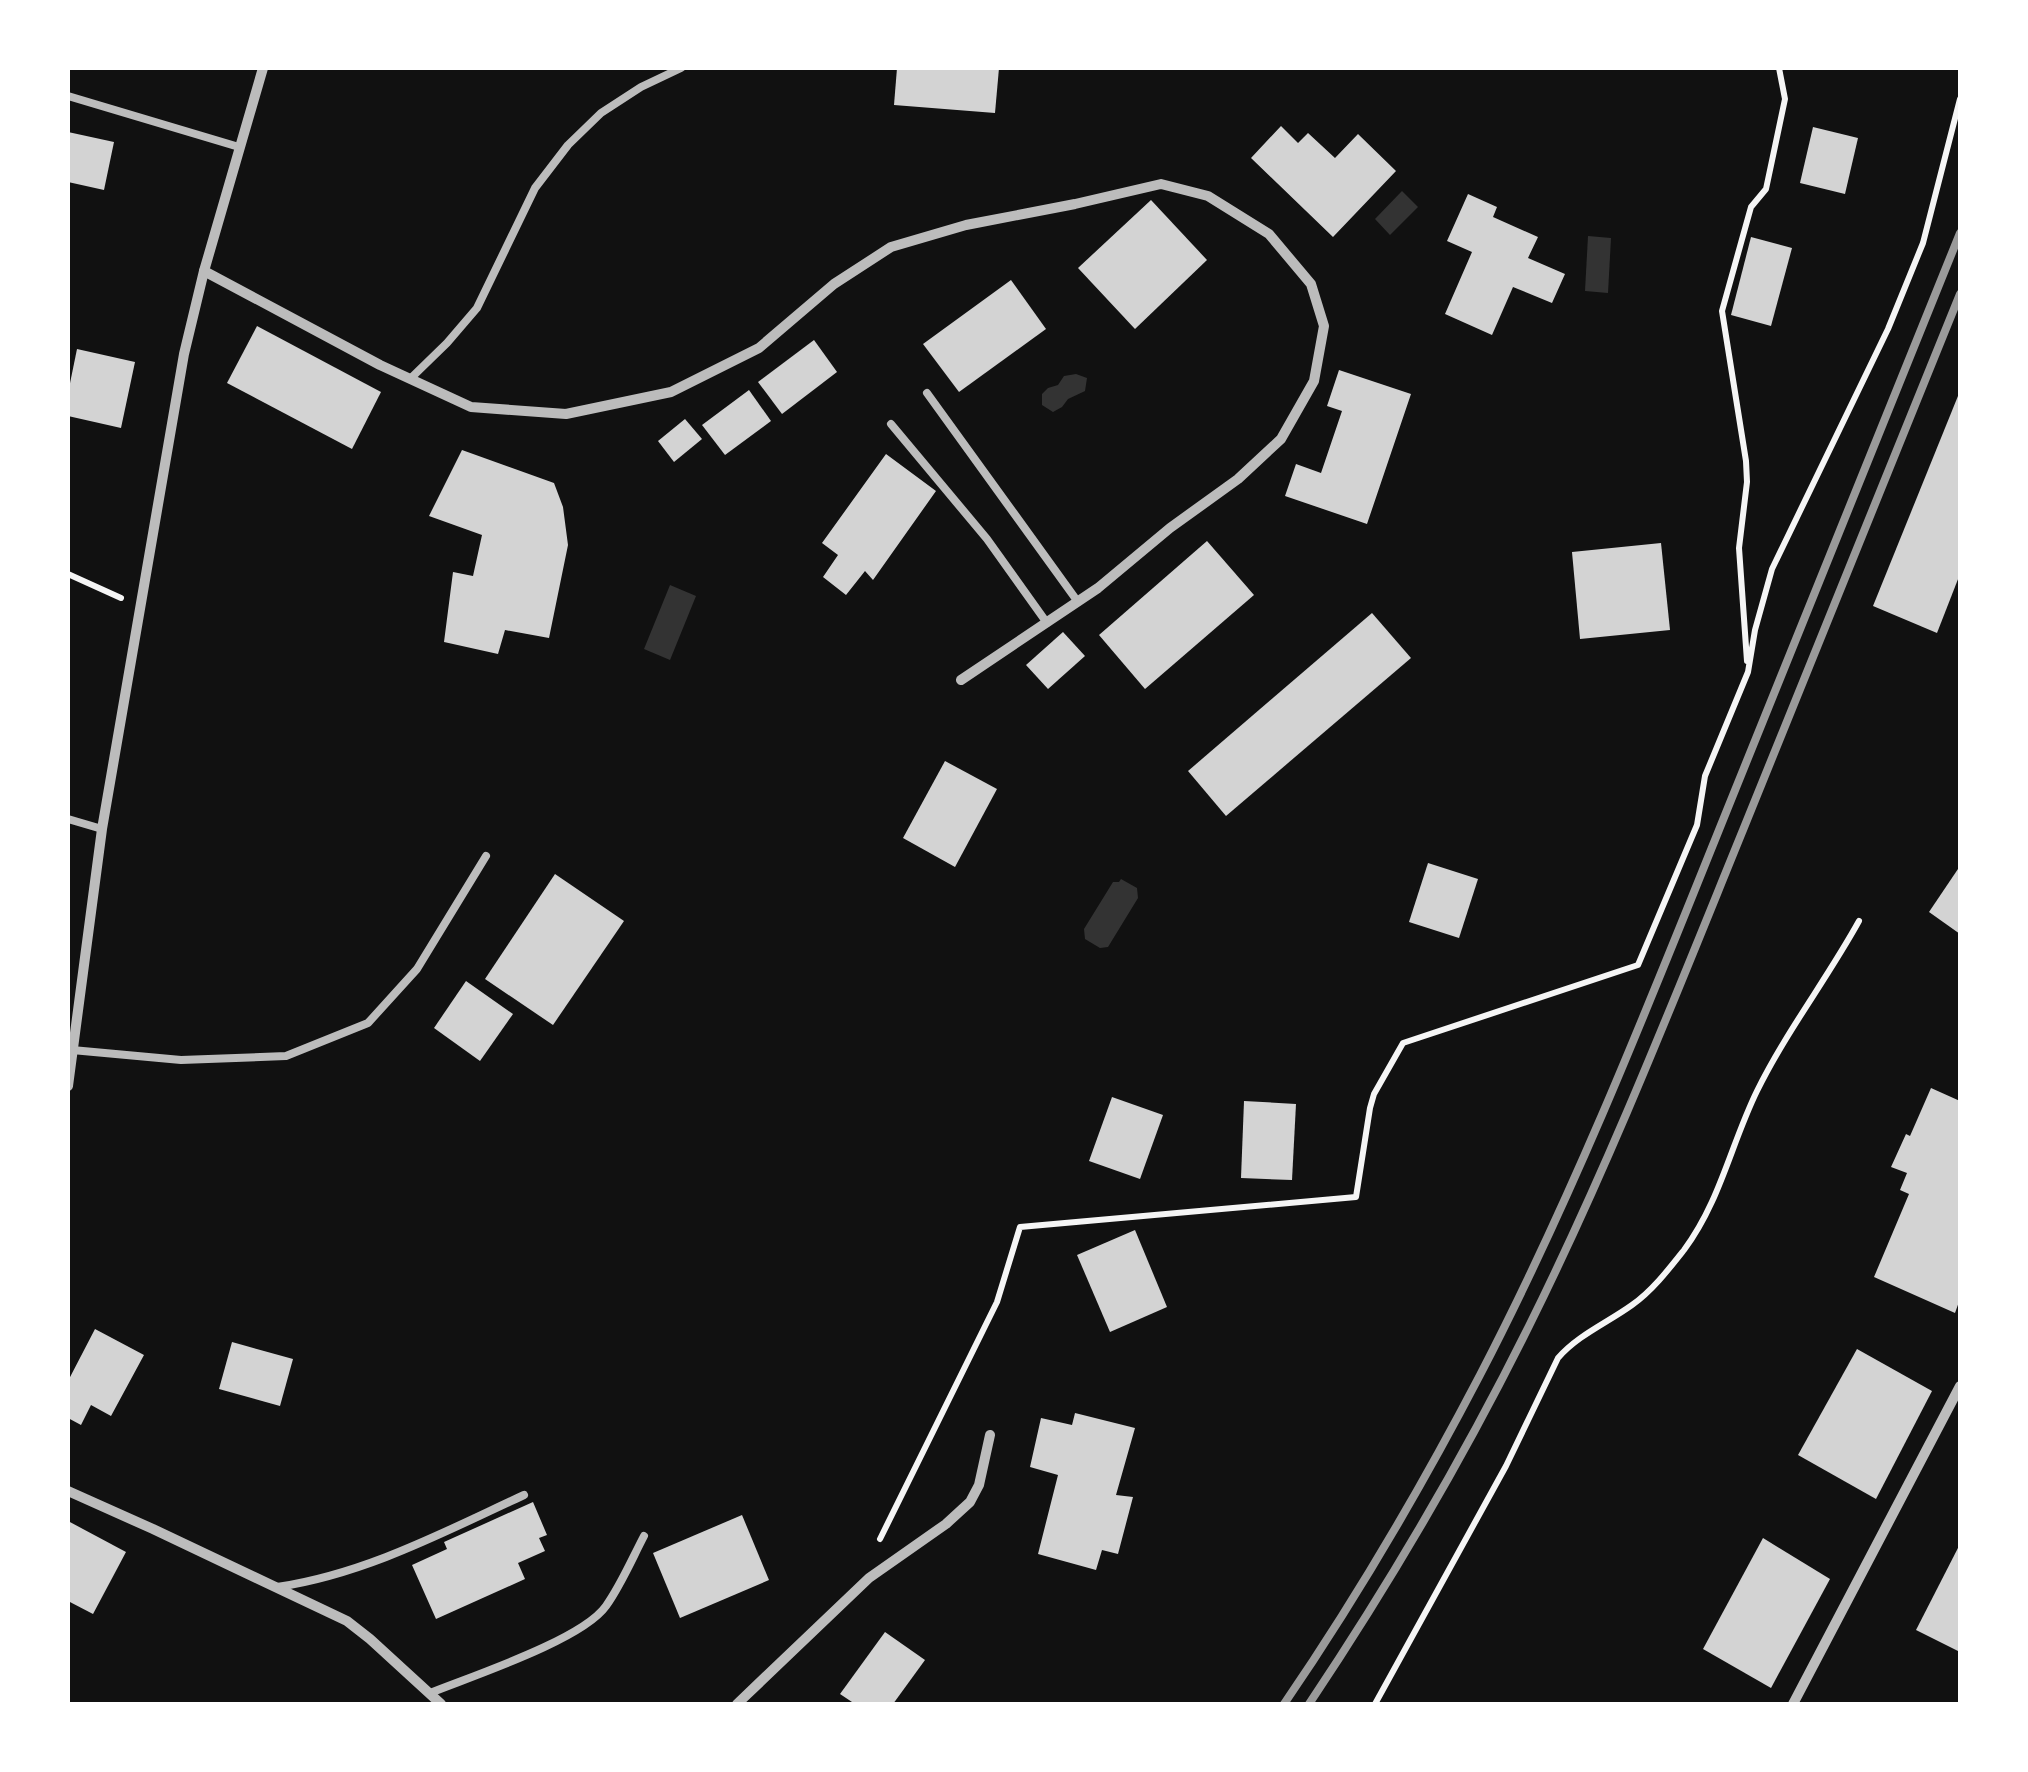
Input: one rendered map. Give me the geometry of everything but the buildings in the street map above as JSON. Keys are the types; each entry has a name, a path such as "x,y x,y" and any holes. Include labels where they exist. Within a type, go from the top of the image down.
{"street":[{"path":"68,1086 102,829 181,373 204,271 264,68"},
{"path":"204,271 410,379 471,406 566,414 671,392 759,348 834,284 891,247 966,226 1161,184 1208,196 1269,234 1311,284 1324,326 1314,381 1281,438 1253,465 1078,602 961,680"},
{"path":"1793,1704 1960,1386"},
{"path":"737,1704 869,1578 946,1524 970,1502 980,1485 990,1436"},
{"path":"68,1492 347,1621 441,1704"}],"lane":[{"path":"410,379 477,308 535,188 568,146 601,113 641,87 681,68"},
{"path":"68,96 240,148"},
{"path":"927,394 1078,602"},
{"path":"891,424 987,539 1047,623"},
{"path":"68,819 102,829"},
{"path":"72,1050 181,1060 286,1056 368,1023 418,969 486,856"},
{"path":"277,1587 394,1555 524,1495"},
{"path":"430,1693 528,1654 588,1624 605,1608 644,1536"}],"path":[{"path":"1748,672 1739,548 1748,482 1722,311 1751,207 1766,189 1785,99 1779,68"},
{"path":"880,1541 997,1302 1020,1228 1356,1197 1374,1094 1402,1043 1638,965 1697,826 1706,776 1748,672 1772,569 1888,330 1923,243 1960,99"},
{"path":"68,574 128,602"},
{"path":"1375,1704 1506,1466 1558,1358 1569,1345 1636,1303 1699,1228 1778,1050 1859,921"}],"shaded area":[{"path":"1402,191 1418,207 1390,235 1375,219"},
{"path":"1588,236 1611,238 1608,293 1585,291"},
{"path":"1076,374 1087,378 1085,391 1053,412 1042,405 1042,394 1048,388 1058,385 1064,376"},
{"path":"670,585 696,596 670,660 644,649"},
{"path":"1121,879 1137,888 1138,898 1108,947 1100,948 1085,939 1084,929 1113,882"}],"railway":[{"path":"1284,1704 1411,1501 1480,1375 1547,1238 1639,1028 1960,233"},
{"path":"1309,1704 1452,1471 1558,1265 1666,1018 1960,294"}]}
